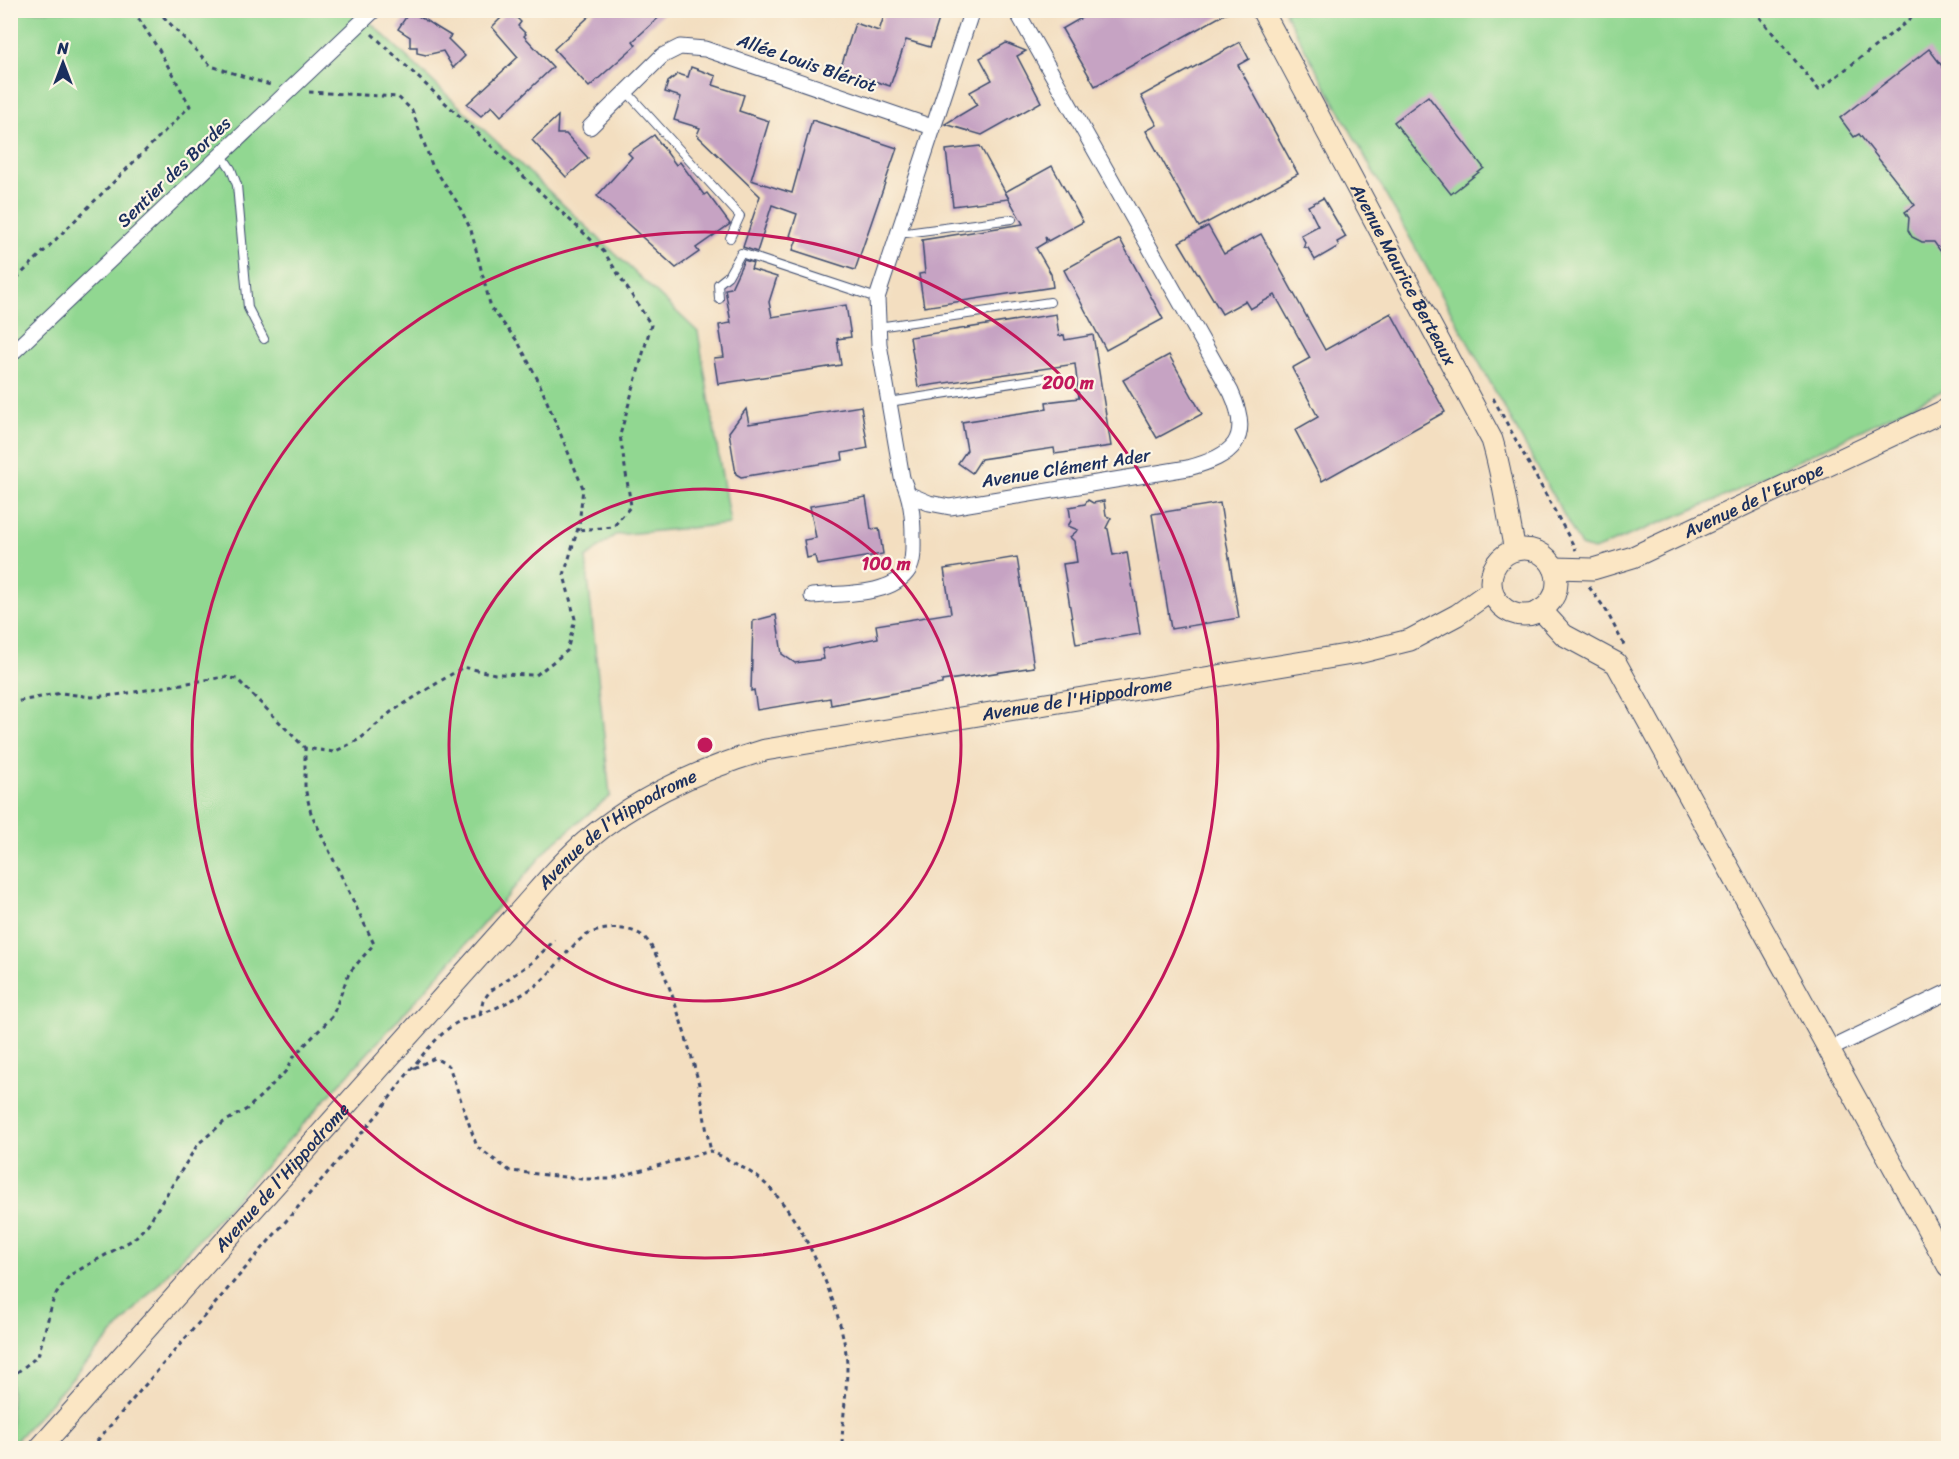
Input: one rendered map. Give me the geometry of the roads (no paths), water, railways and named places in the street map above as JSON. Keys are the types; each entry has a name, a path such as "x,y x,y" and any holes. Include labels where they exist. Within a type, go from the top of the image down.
{"main road":[{"name":"Avenue Maurice Berteaux","path":"1262,10 1492,440 1507,493 1508,519 1515,550"},
{"name":"Avenue de l'Europe","path":"1554,568 1593,569 1633,557 1948,408"},
{"path":"1515,550 1534,550 1549,560 1554,568 1557,587 1549,604 1541,610 1521,615 1512,612 1496,599 1492,590 1494,570 1506,554 1515,550"},
{"name":"Avenue de l'Hippodrome","path":"40,1449 508,923 583,843 624,812 728,760 765,750 1358,653 1410,640 1457,615 1492,590"},
{"path":"1541,610 1564,635 1616,663 1948,1266"}],"street":[{"path":"812,596 877,589 894,584 909,569 913,549 910,495 902,478 889,402 878,327 878,297 897,232 972,10"},
{"name":"Avenue Clément Ader","path":"910,495 929,503 950,507 1188,468 1225,455 1232,449 1237,436 1240,419 1231,392 1016,10"},
{"name":"Sentier des Bordes","path":"10,355 366,17"},
{"name":"Allée Louis Blériot","path":"590,127 662,56 680,47 705,49 932,127"},
{"path":"1830,1049 1948,993"}],"lane":[{"path":"626,91 740,216 730,238"},
{"path":"221,154 237,185 248,308 264,339"},
{"path":"897,232 906,233 1012,219"},
{"path":"719,299 718,284 728,276 741,253 878,297"},
{"path":"878,327 1050,302"},
{"path":"889,402 1045,378"}]}
